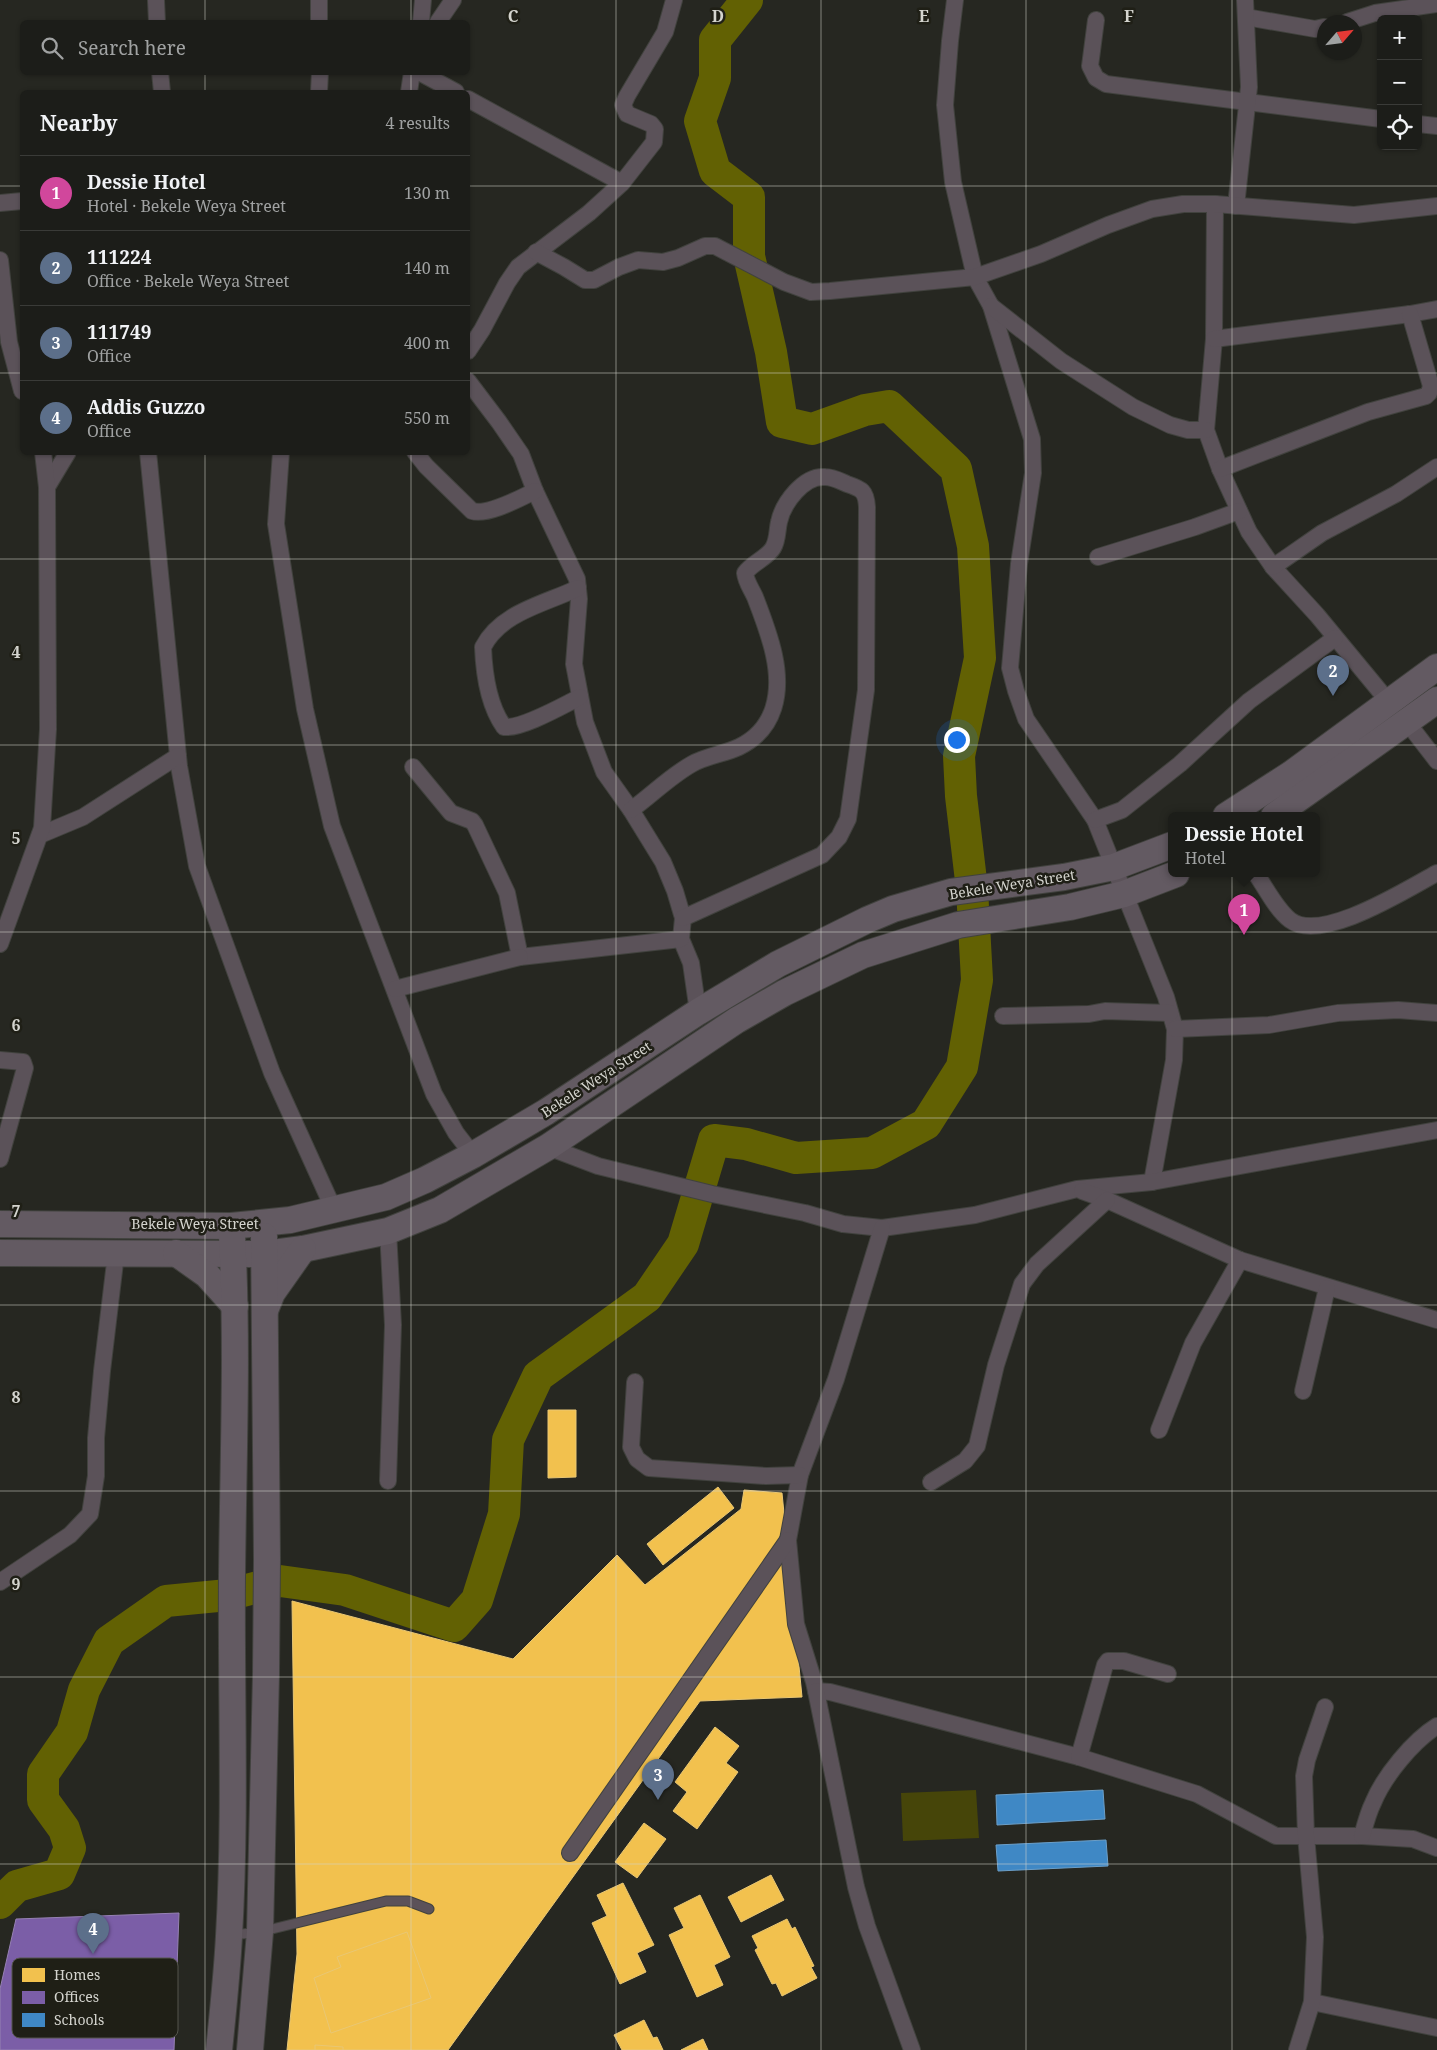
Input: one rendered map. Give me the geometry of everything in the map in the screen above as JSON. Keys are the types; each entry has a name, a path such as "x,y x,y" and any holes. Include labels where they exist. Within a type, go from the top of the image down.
{"main road":[{"path":"1232,812 1290,774 1437,667"},
{"path":"1280,812 1437,700"},
{"name":"Bekele Weya Street","path":"0,1224 231,1226 290,1220 386,1197 425,1180 473,1155 546,1112 698,1012 778,964 867,920 893,909 962,890 1114,867 1168,847"},
{"path":"0,1253 265,1254 303,1249 388,1231 440,1210 548,1147 737,1020 784,993 863,955 969,923 1070,907 1124,894 1168,877"},
{"path":"250,2050 260,1932 267,1559 264,1223"},
{"path":"219,2050 229,1936 232,1738 235,1306 231,1226"},
{"path":"265,1311 272,1292 303,1249"},
{"path":"176,1253 207,1275 235,1306"}],"street":[{"path":"156,0 157,20"},
{"path":"319,0 319,20"},
{"path":"421,20 423,0"},
{"path":"439,20 453,0"},
{"path":"470,348 518,267 589,214 622,183 654,142 655,129 651,124 627,114 623,105 665,32 674,0"},
{"path":"955,0 945,105 954,182 975,277 991,306 1032,439 1033,473 1019,564 1010,668 1026,719 1095,820 1166,997 1175,1029 1174,1060 1152,1182"},
{"path":"1236,206 1249,87 1246,0"},
{"path":"1362,17 1375,13 1437,4"},
{"path":"1246,17 1317,29"},
{"path":"1096,20 1090,66 1096,78 1106,84 1377,118"},
{"path":"160,75 162,90"},
{"path":"319,90 320,75"},
{"path":"409,90 412,75"},
{"path":"425,75 452,90"},
{"path":"470,100 622,183"},
{"path":"1422,124 1437,126"},
{"path":"0,204 20,200"},
{"path":"536,252 585,280 594,280 619,266 638,260 662,262 678,258 705,246 715,246 784,282 811,292 975,277 1041,254 1108,225 1152,209 1183,204 1215,204 1354,215 1437,206"},
{"path":"1215,204 1214,338 1206,430 1220,469 1249,532 1273,567 1388,702"},
{"path":"0,260 9,342 20,383"},
{"path":"991,306 1061,361 1133,407 1170,425 1188,430 1206,430"},
{"path":"1214,338 1437,309"},
{"path":"1220,469 1368,412 1426,396 1430,393 1431,386 1410,314"},
{"path":"470,384 521,454 535,491 577,579 579,599 574,664 585,722 604,772 631,810 663,862 683,918 681,939 691,963 698,1012"},
{"path":"0,944 40,835 48,729 47,487 43,455"},
{"path":"47,487 66,455"},
{"path":"148,455 178,756 197,866 272,1073 334,1210"},
{"path":"281,455 276,524 305,709 332,826 434,1094 456,1132 473,1155"},
{"path":"417,455 472,511 477,513 494,509 535,491"},
{"path":"1273,567 1322,533 1396,494 1437,467"},
{"path":"631,810 672,776 695,762 739,747 754,736 768,720 777,703 778,677 774,654 745,573 749,567 772,550 776,542 779,520 787,502 801,487 815,477 826,476 860,488 866,495 867,507 866,690 848,819 839,837 822,855 683,918"},
{"path":"1098,557 1195,527 1239,511"},
{"path":"578,588 553,600 527,609 503,622 493,632 483,647 493,704 504,727 511,728 580,698"},
{"path":"1095,820 1122,810 1180,764 1249,700 1335,638"},
{"path":"1408,722 1437,761"},
{"path":"40,835 83,817 178,756"},
{"path":"413,767 451,813 475,824 507,893 520,957"},
{"path":"1258,877 1284,914 1291,921 1308,927 1324,926 1343,921 1437,873"},
{"path":"395,989 520,957 681,939"},
{"path":"1175,1029 1269,1025 1338,1014 1364,1012 1398,1010 1437,1013"},
{"path":"1003,1016 1089,1014 1104,1011 1170,1013"},
{"path":"0,1060 22,1062 25,1068 0,1159"},
{"path":"548,1147 598,1166 712,1194 805,1213 844,1224 882,1228 975,1215 1078,1189 1152,1182 1437,1130"},
{"path":"1078,1189 1107,1200 1240,1260 1437,1320"},
{"path":"931,1482 965,1461 977,1446 996,1365 1022,1284 1037,1264 1107,1200"},
{"path":"882,1228 836,1379 800,1475 788,1540 796,1624 814,1682 856,1887 912,2050"},
{"path":"388,1231 393,1324 388,1481"},
{"path":"0,1582 70,1535 90,1514 96,1476 96,1438 102,1372 116,1254"},
{"path":"1159,1430 1193,1343 1240,1260"},
{"path":"1303,1391 1327,1288"},
{"path":"635,1382 631,1447 637,1460 649,1468 766,1476 800,1475"},
{"path":"570,1853 788,1540"},
{"path":"1079,1757 1105,1665 1108,1662 1124,1661 1168,1674"},
{"path":"816,1691 830,1692 1079,1757 1197,1794 1276,1836 1362,1836 1413,1839 1437,1848"},
{"path":"1296,2050 1312,2002 1315,1937 1306,1836 1304,1776 1307,1760 1325,1707"},
{"path":"1362,1836 1373,1801 1398,1763 1422,1736 1437,1726"},
{"path":"1312,2002 1437,2028"}],"lane":[{"path":"229,1936 260,1932 386,1901 408,1901 429,1910"}],"shaded area":[{"path":"976,1790 979,1838 903,1841 901,1793"}],"building: Homes":[{"path":"548,1410 576,1410 576,1477 548,1478"},
{"path":"718,1487 734,1508 663,1565 647,1544"},
{"path":"744,1490 782,1493 802,1697 700,1701 448,2050 287,2050 297,1954 292,1601 513,1659 617,1555 645,1585 741,1509"},
{"path":"715,1727 739,1746 726,1763 738,1772 697,1829 673,1811 687,1792 675,1782"},
{"path":"644,1823 666,1839 637,1878 615,1862"},
{"path":"771,1875 784,1900 741,1922 728,1897"},
{"path":"623,1883 654,1945 637,1953 646,1972 620,1984 592,1923 607,1916 597,1895"},
{"path":"700,1895 730,1957 714,1965 723,1985 697,1997 669,1935 684,1928 674,1908"},
{"path":"787,1919 792,1929 795,1927 814,1966 811,1967 817,1978 782,1996 776,1983 772,1984 755,1950 758,1948 752,1936"},
{"path":"407,1932 431,1998 331,2033 314,1978 341,1967 337,1957"},
{"path":"644,2020 653,2038 657,2037 663,2050 622,2050 614,2035"},
{"path":"703,2039 708,2050 681,2050"},
{"path":"315,2045 343,2047 343,2050 315,2050"}],"building: Offices":[{"path":"179,1913 177,1958 12,1958 12,2038 174,2038 174,2050 0,2050 0,1989 16,1919"}],"building: Schools":[{"path":"1103,1790 1105,1819 997,1825 996,1795"},
{"path":"1106,1840 1108,1866 998,1871 996,1845"}],"waterway":[{"path":"0,1903 17,1886 59,1874 70,1848 64,1829 43,1800 43,1774 72,1732 84,1690 109,1641 166,1601 228,1595 280,1581 345,1590 454,1626 477,1600 504,1514 508,1440 538,1376 647,1297 683,1244 714,1140 746,1144 796,1158 872,1153 926,1124 962,1067 977,980 972,889 961,796 959,756 980,658 973,546 956,469 889,406 865,410 812,429 782,422 771,352 749,256 749,197 715,171 700,121 715,78 715,40 747,0"}],"place":[{"name":"111224","path":"1333,696"},
{"name":"Dessie Hotel","path":"1244,935"},
{"name":"111749","path":"658,1800"},
{"name":"Addis Guzzo","path":"93,1954"}]}
